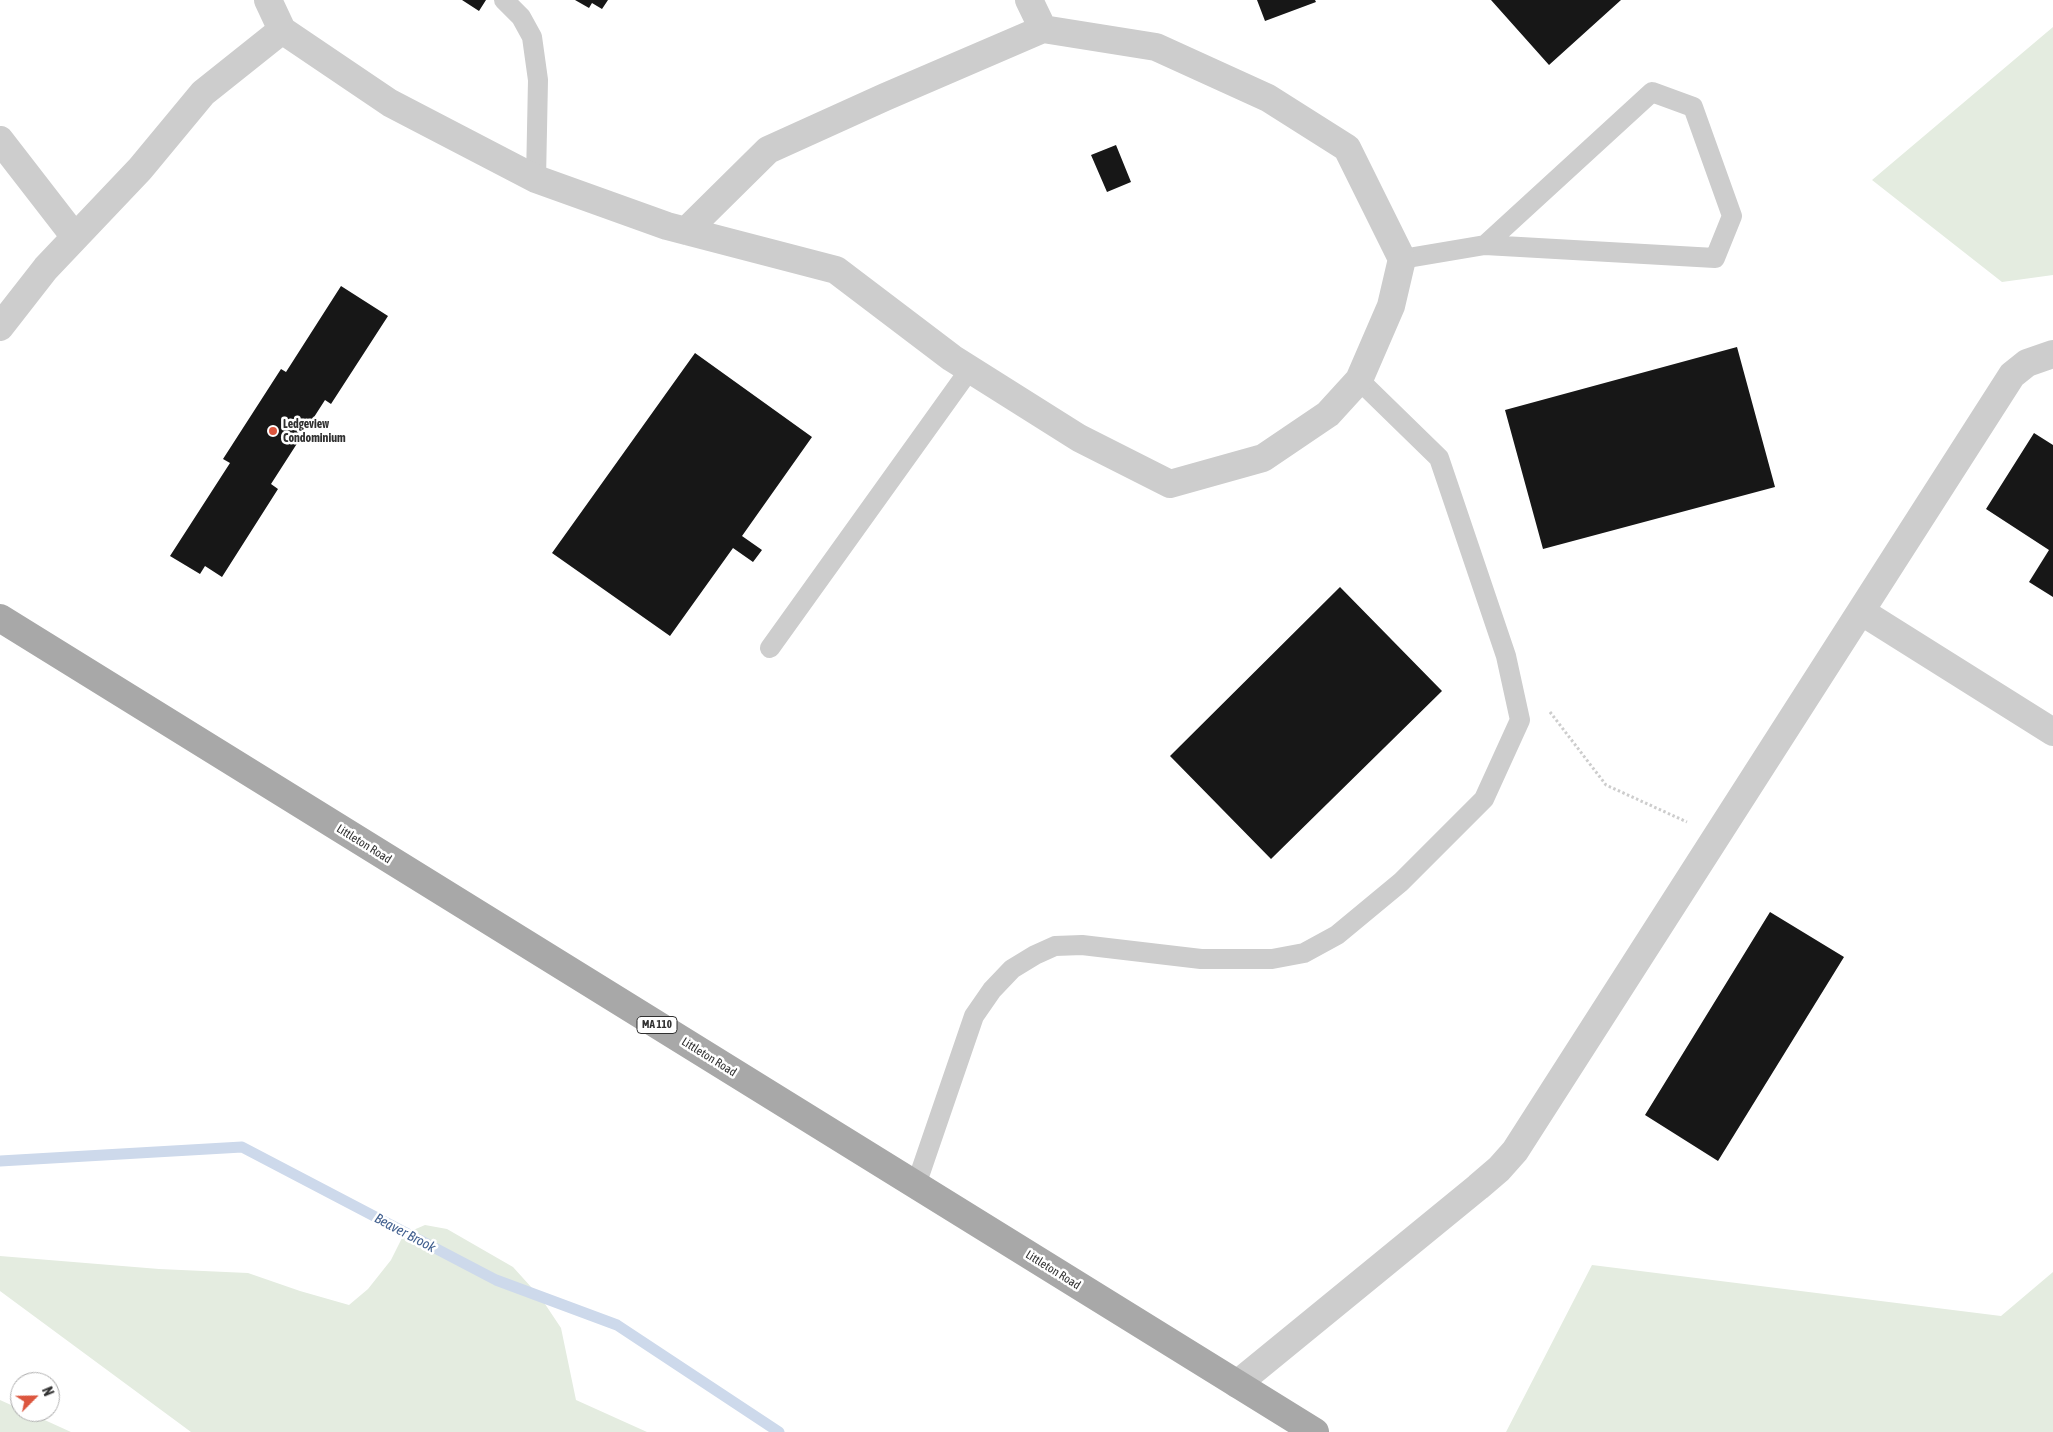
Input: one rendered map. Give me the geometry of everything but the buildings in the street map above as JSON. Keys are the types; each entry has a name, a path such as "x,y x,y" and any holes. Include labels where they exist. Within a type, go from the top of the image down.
{"main road":[{"name":"Littleton Road","path":"0,618 1315,1432"}],"street":[{"path":"268,0 282,30 390,103 536,179 667,226 686,231 836,270 952,358 1079,438 1170,484 1263,458 1328,414 1359,380 1391,306 1402,259 1348,148 1268,98 1156,47 1043,29 768,150 686,231"},
{"path":"1029,0 1043,29"},
{"path":"0,327 46,268 140,169 203,93 282,30"},
{"path":"0,140 75,237"},
{"path":"1237,1384 1478,1187 1515,1151 2012,376 2027,363 2053,354"},
{"path":"1862,612 2053,732"}],"lane":[{"path":"504,0 521,17 532,37 538,80 536,179"},
{"path":"1402,259 1485,245 1715,258 1732,216 1693,107 1652,92 1485,245"},
{"path":"770,648 970,369"},
{"path":"916,1185 974,1016 992,990 1012,969 1055,946 1082,944 1201,959 1272,959 1304,953 1337,935 1401,882 1484,799 1520,720 1506,656 1440,458 1359,380"}],"path":[{"path":"1547,709 1606,785 1717,836"}],"shaded area":[{"path":"2053,27 2053,275 2002,282 1872,180"},
{"path":"425,1225 447,1229 513,1267 541,1298 561,1328 576,1400 647,1432 191,1432 0,1291 0,1256 159,1269 248,1273 349,1305 368,1289 391,1260 404,1234"},
{"path":"1592,1265 2001,1316 2053,1272 2053,1432 1506,1432"},
{"path":"0,1400 10,1404 10,1422 49,1422 71,1432 0,1432"}],"waterway":[{"name":"Beaver Brook","path":"0,1161 242,1147 496,1280 617,1325 779,1432"}],"place":[{"name":"Ledgeview Condominium","path":"273,431"}]}
